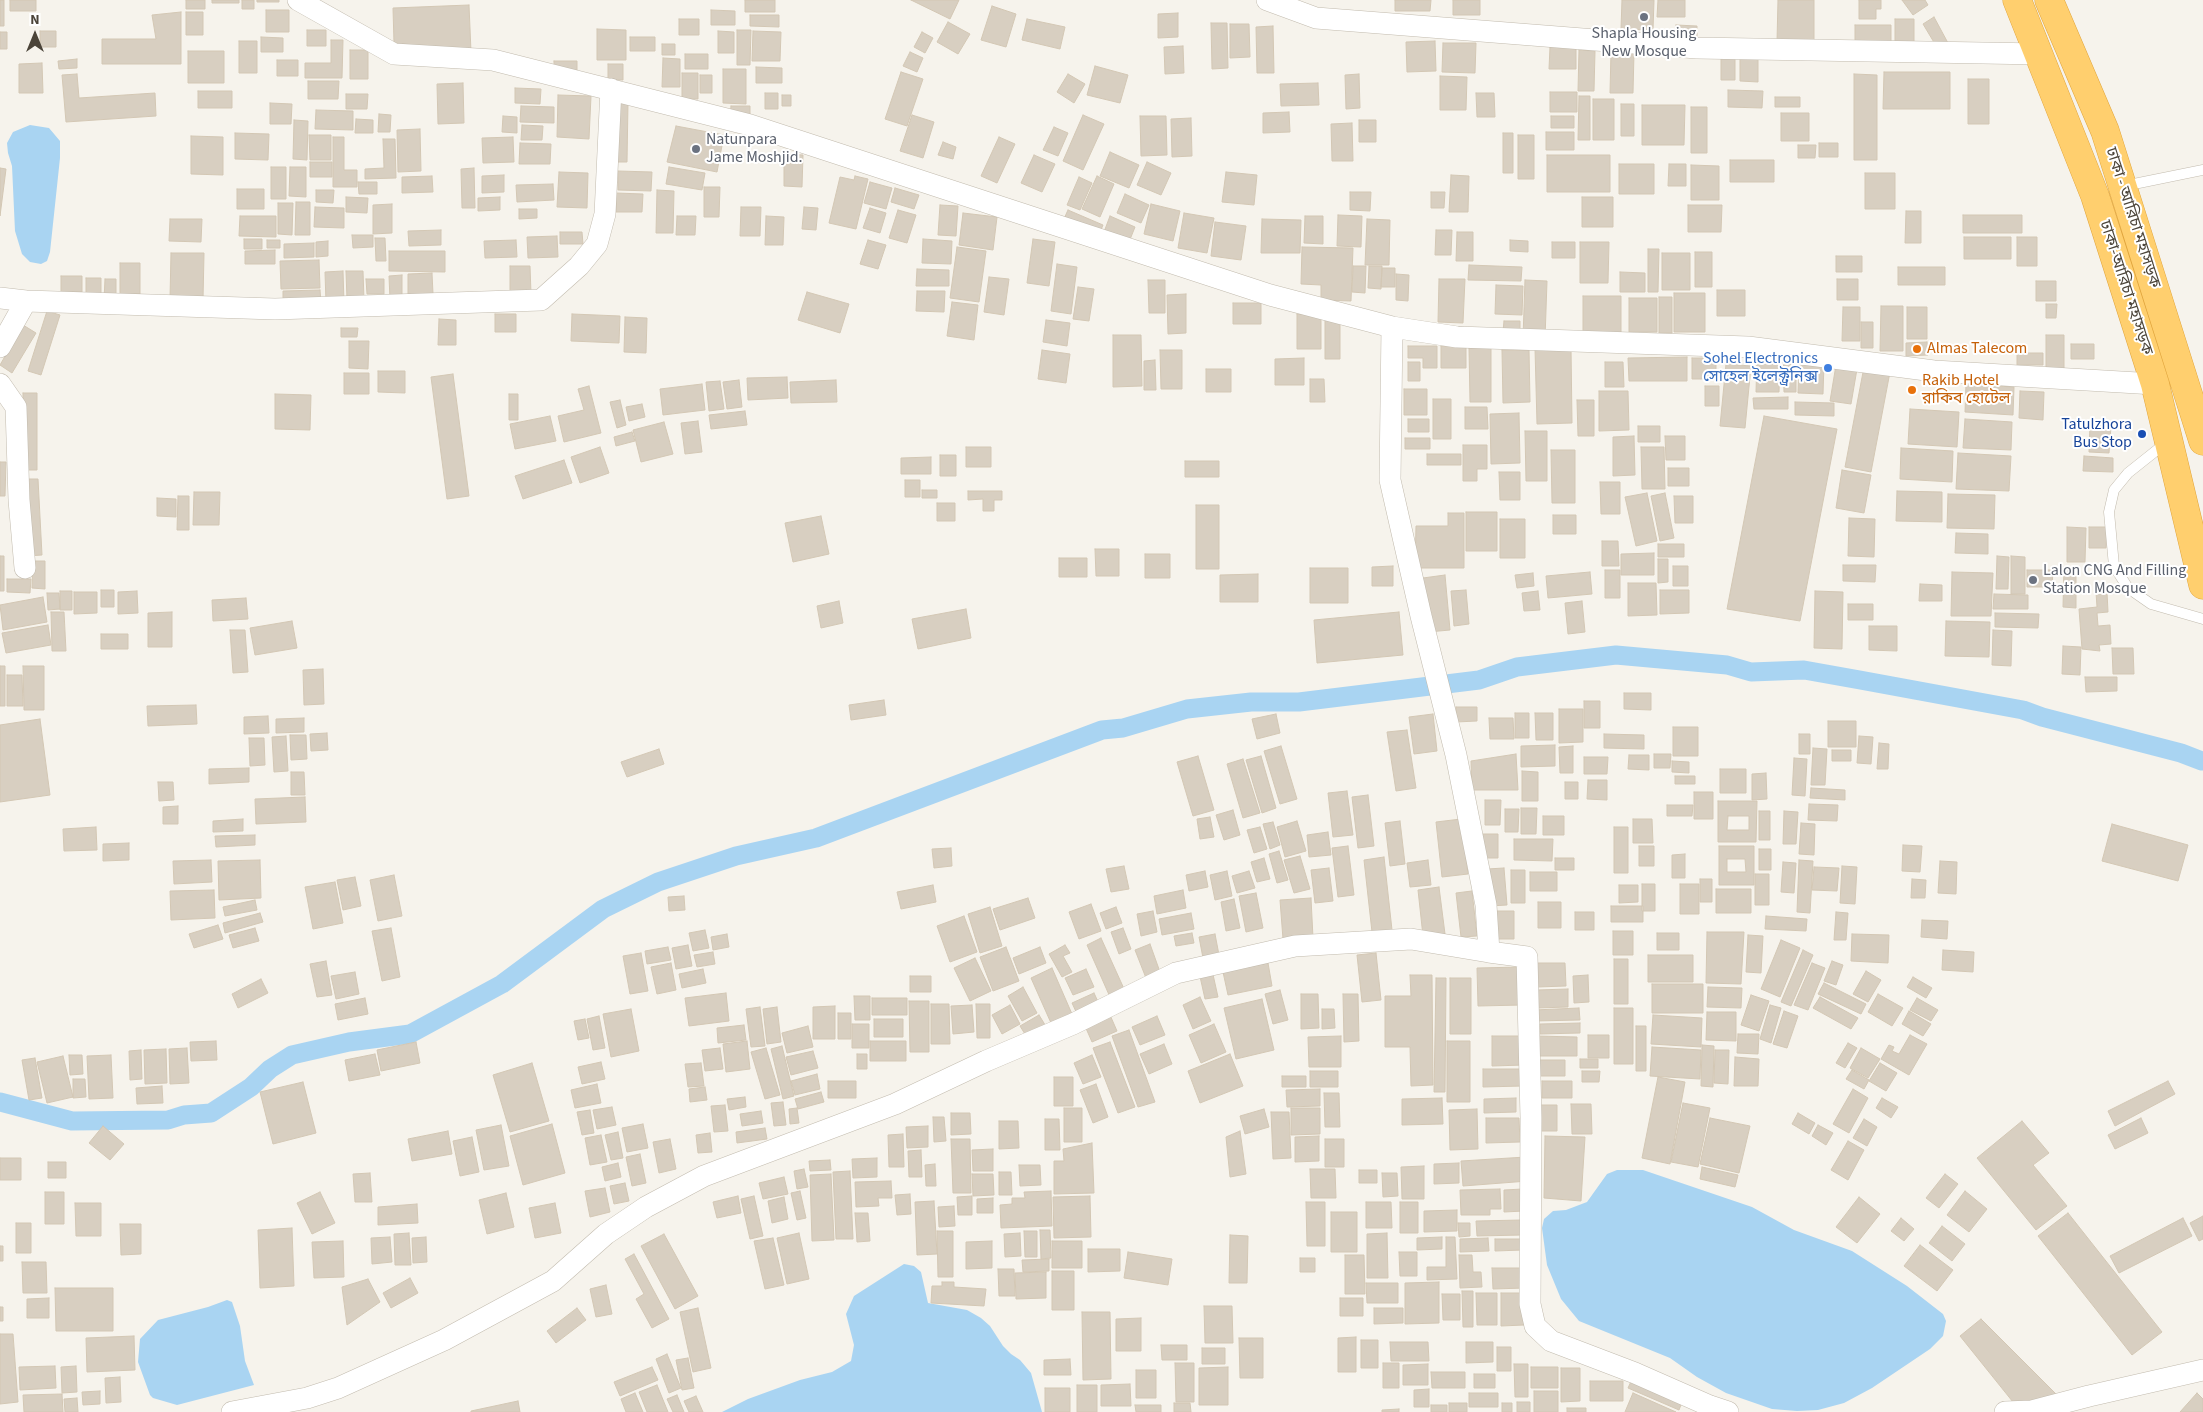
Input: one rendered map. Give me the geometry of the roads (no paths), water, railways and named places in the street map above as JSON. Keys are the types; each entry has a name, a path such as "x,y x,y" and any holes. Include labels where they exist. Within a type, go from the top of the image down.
{"highway":[{"name":"ঢাকা-আরিচা মহাসড়ক","path":"2017,0 2095,196 2155,384 2203,585"},
{"name":"ঢাকা - আরিচা মহাসড়ক","path":"2048,0 2105,131 2203,441"}],"street":[{"path":"298,0 394,54 493,60 750,125 1270,295 1392,327 1457,337 1748,347 1934,371 2155,384"},
{"path":"1267,0 1316,18 1697,48 2040,54"},
{"path":"0,298 26,301 275,309 541,300 579,266 597,244 605,214 611,89"},
{"path":"0,347 26,301"},
{"path":"1392,327 1390,480 1421,616 1456,755 1486,906 1489,952"},
{"path":"0,384 16,407 19,500 25,568"},
{"path":"232,1412 307,1398 338,1388 444,1340 553,1281 606,1234 646,1207 704,1176 895,1104 986,1061 1073,1024 1176,973 1295,946 1411,939 1527,957 1531,1118 1530,1304 1535,1326 1552,1340 1728,1412"},
{"path":"2004,1412 2032,1412 2089,1396 2203,1370"}],"lane":[{"path":"2123,187 2203,170"},
{"path":"2169,440 2128,473 2114,490 2109,512 2114,566 2128,588 2152,604 2203,619"}],"water":[{"path":"30,125 49,128 60,141 60,158 50,252 47,261 41,264 30,262 22,254 15,231 12,166 7,143 13,132"},
{"path":"1617,1170 1643,1170 1752,1207 1794,1230 1852,1251 1907,1286 1943,1314 1946,1321 1943,1336 1930,1349 1872,1388 1844,1403 1818,1410 1797,1411 1772,1409 1726,1393 1697,1377 1670,1358 1579,1321 1561,1299 1547,1265 1542,1228 1544,1219 1553,1211 1566,1210 1587,1202 1607,1174"},
{"path":"904,1264 914,1266 921,1272 928,1303 967,1310 990,1326 1003,1346 1020,1360 1031,1373 1042,1412 722,1412 748,1399 800,1380 832,1372 851,1361 854,1345 846,1314 854,1296"},
{"path":"227,1300 232,1302 240,1326 245,1361 254,1385 177,1405 153,1398 150,1395 138,1362 140,1339 158,1320"}],"waterway":[{"path":"0,1102 72,1121 168,1120 184,1115 211,1113 251,1087 270,1069 292,1055 349,1042 410,1034 502,984 603,909 658,882 736,856 816,838 1102,730 1123,728 1187,709 1251,702 1299,702 1479,680 1517,667 1616,655 1727,665 1751,672 1804,670 1860,680 2023,710 2042,717 2181,753 2202,761"}],"place":[{"name":"Shapla Housing New Mosque","path":"1644,17"},
{"name":"Natunpara Jame Moshjid.","path":"696,149"},
{"name":"Almas Talecom","path":"1917,349"},
{"name":"Sohel Electronics সোহেল ইলেক্ট্রনিক্স","path":"1828,368"},
{"name":"Rakib Hotel রাকিব হোটেল","path":"1912,390"},
{"name":"Tatulzhora Bus Stop","path":"2142,434"},
{"name":"Lalon CNG And Filling Station Mosque","path":"2033,580"}]}
